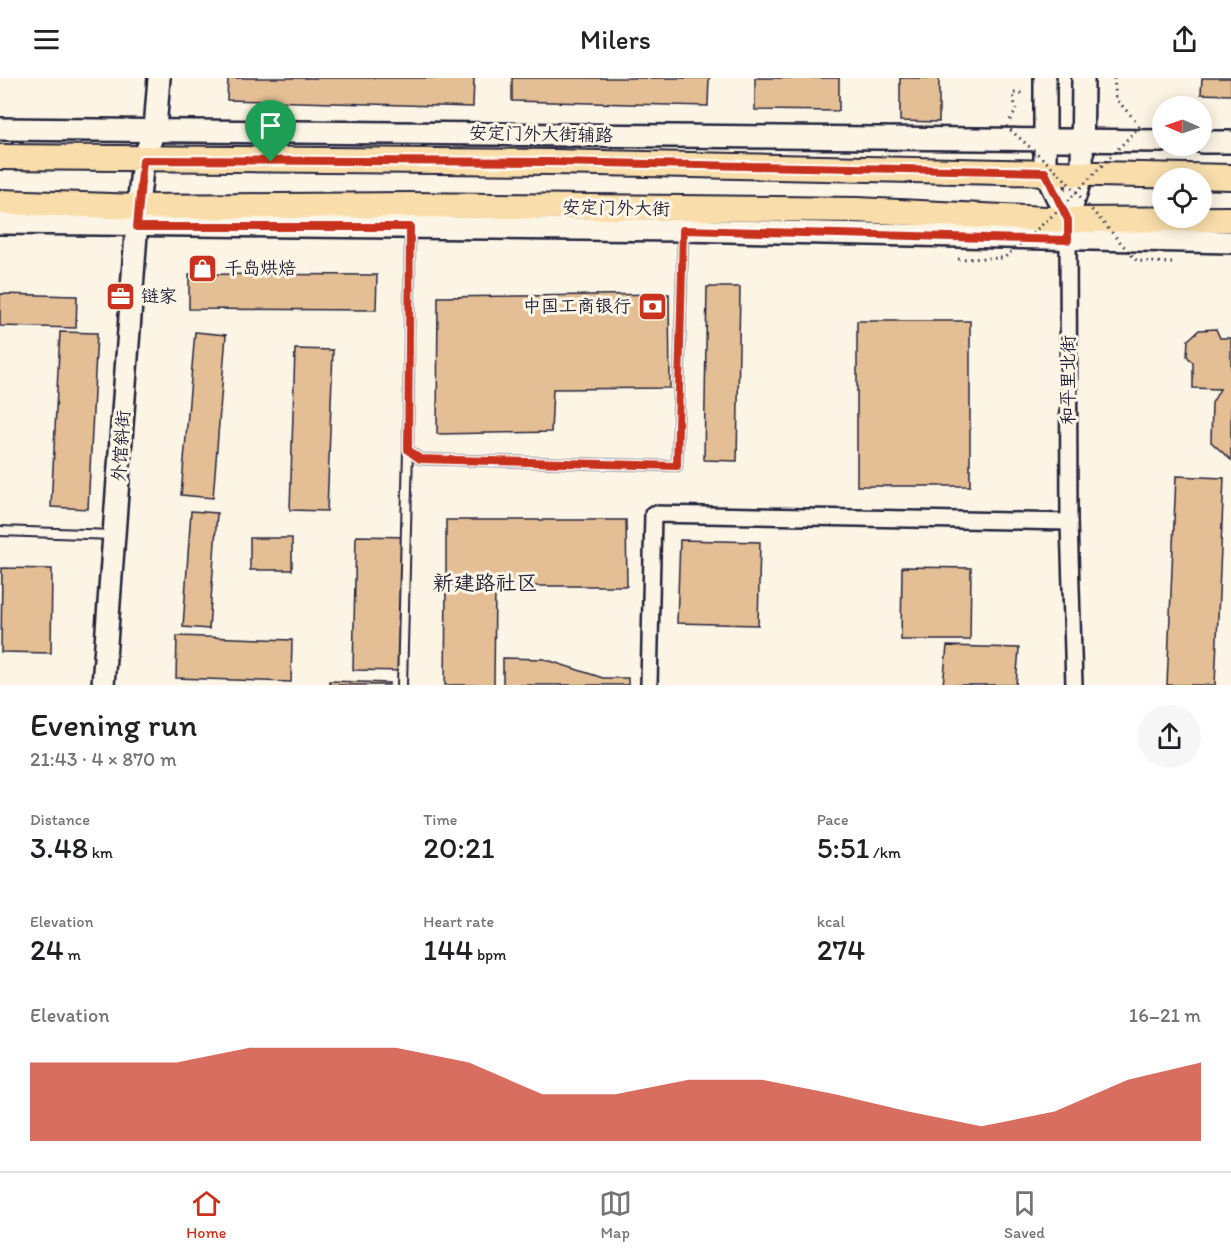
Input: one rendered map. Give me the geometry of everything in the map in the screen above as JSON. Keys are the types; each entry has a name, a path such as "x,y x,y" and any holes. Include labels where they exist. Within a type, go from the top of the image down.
{"main road":[{"path":"0,158 566,163 1045,172 1079,182 1231,177"},
{"name":"安定门外大街","path":"0,202 137,217 410,216 683,219 857,210 1068,230 1231,219"}],"street":[{"name":"外馆斜街","path":"103,685 137,217 143,160 155,129 159,78"},
{"path":"1045,78 1045,172 1068,230 1231,242"},
{"name":"和平里北街","path":"1074,685 1069,522 1068,230 1079,182 1083,78"},
{"name":"安定门外大街辅路","path":"0,129 1082,140 1152,134"},
{"path":"290,132 326,162"},
{"path":"1212,142 1231,142"},
{"path":"0,223 137,217"},
{"path":"649,685 652,514 1069,522"}],"lane":[{"path":"402,685 408,450 410,216"},
{"path":"408,450 420,459 677,466 683,219"},
{"path":"0,531 115,535"}],"path":[{"path":"1114,78 1116,99 1140,126 1152,132"},
{"path":"1006,126 1016,111 1013,93"},
{"path":"998,126 1006,126 1079,182 1137,261 1172,263"},
{"path":"958,259 1004,258 1079,182 1140,126"}],"building":[{"path":"228,78 474,78 473,107 227,100"},
{"path":"512,78 709,78 708,106 512,101"},
{"path":"755,78 839,78 839,111 755,110"},
{"path":"900,78 939,78 939,122 900,121"},
{"path":"1202,78 1231,78 1231,95 1201,94"},
{"path":"189,274 377,275 376,310 189,309"},
{"path":"707,287 740,287 737,461 704,460"},
{"path":"0,294 77,296 76,328 0,326"},
{"path":"669,294 670,388 553,389 551,432 437,434 438,297"},
{"path":"857,321 970,321 970,486 857,486"},
{"path":"1216,329 1220,338 1231,338 1231,460 1211,442 1212,403 1220,389 1193,388 1193,363 1187,356 1188,340 1199,330"},
{"path":"60,332 97,333 88,509 51,507"},
{"path":"195,332 226,335 213,498 181,495"},
{"path":"295,349 333,350 327,511 290,510"},
{"path":"1176,476 1224,478 1215,685 1167,685"},
{"path":"191,511 217,513 209,629 183,627"},
{"path":"446,520 626,520 627,586 446,586"},
{"path":"356,536 410,537 407,671 353,670"},
{"path":"250,538 292,538 292,570 250,570"},
{"path":"680,540 760,542 758,625 677,623"},
{"path":"902,567 971,568 970,640 901,640"},
{"path":"2,568 52,569 51,653 1,652"},
{"path":"446,586 495,587 494,685 445,685"},
{"path":"177,636 292,640 291,682 176,678"},
{"path":"947,646 1019,648 1016,685 943,685"},
{"path":"503,658 544,659 603,678 628,678 628,685 503,685"},
{"path":"329,681 389,683 389,685 329,685"}],"place":[{"name":"千岛烘焙","path":"203,268"},
{"name":"链家","path":"120,296"},
{"name":"中国工商银行","path":"652,306"}],"district":[{"name":"新建路社区","path":"485,583"}],"route":[{"path":"143,160 271,162 554,162 1045,172 1068,220 1068,240 683,230 677,466 420,459 408,450 410,227 137,227 143,160"}]}
